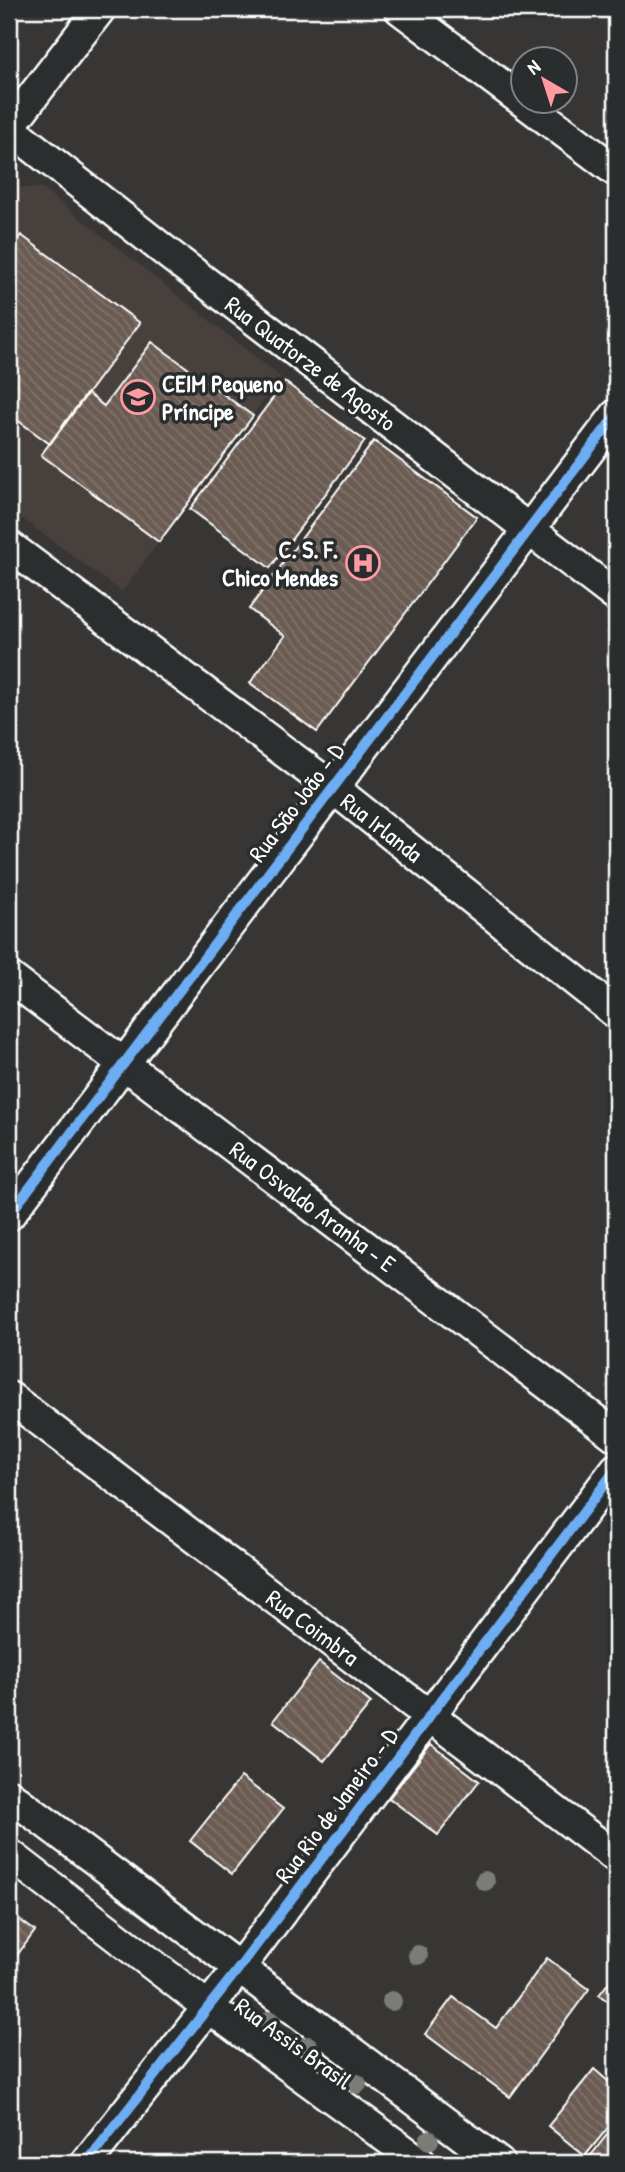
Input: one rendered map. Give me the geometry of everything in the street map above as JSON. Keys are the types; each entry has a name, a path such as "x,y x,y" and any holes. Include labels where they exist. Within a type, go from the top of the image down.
{"street":[{"path":"9,127 100,9"},
{"path":"400,9 616,171"},
{"name":"Rua Quatorze de Agosto","path":"9,127 170,255 616,596"},
{"name":"Rua São João - D","path":"9,1215 616,415"},
{"name":"Rua Irlanda","path":"9,546 332,788 616,1013"},
{"name":"Rua Osvaldo Aranha - E","path":"9,977 616,1436"},
{"name":"Rua Coimbra","path":"9,1397 616,1857"},
{"name":"Rua Rio de Janeiro - D","path":"86,2163 239,1968 616,1469"},
{"name":"Rua Assis Brasil","path":"9,1795 499,2163"},
{"name":"Rua Assis Brasil","path":"9,1854 208,2007 421,2163"},
{"path":"391,2141 420,2105"}],"shaded area":[{"name":"CEIM Pequeno Príncipe","path":"16,188 42,188 281,377 122,592 9,509 9,198"}],"building":[{"path":"21,235 140,323 50,444 9,414 9,252"},
{"path":"152,342 253,416 159,542 41,455 87,393 104,406"},
{"path":"285,382 365,441 270,568 190,509"},
{"name":"C. S. F. Chico Mendes","path":"374,441 477,517 317,732 250,683 285,636 249,609"},
{"path":"319,1662 371,1703 324,1761 273,1721"},
{"path":"431,1744 479,1781 438,1835 389,1798"},
{"path":"241,1777 283,1809 232,1874 190,1841"},
{"path":"9,1912 35,1931 9,1966"},
{"path":"547,1958 589,1989 510,2097 425,2034 453,1997 496,2028"},
{"path":"616,1973 616,2007 599,1995"},
{"path":"594,2069 616,2088 616,2118 585,2156 548,2126"},
{"path":"616,2123 616,2163 595,2163 589,2158"}],"cycle path":[{"path":"9,1215 616,415"},
{"path":"86,2163 239,1968 616,1469"}],"place":[{"name":"CEIM Pequeno Príncipe","path":"138,397"},
{"name":"C. S. F. Chico Mendes","path":"363,563"}]}
